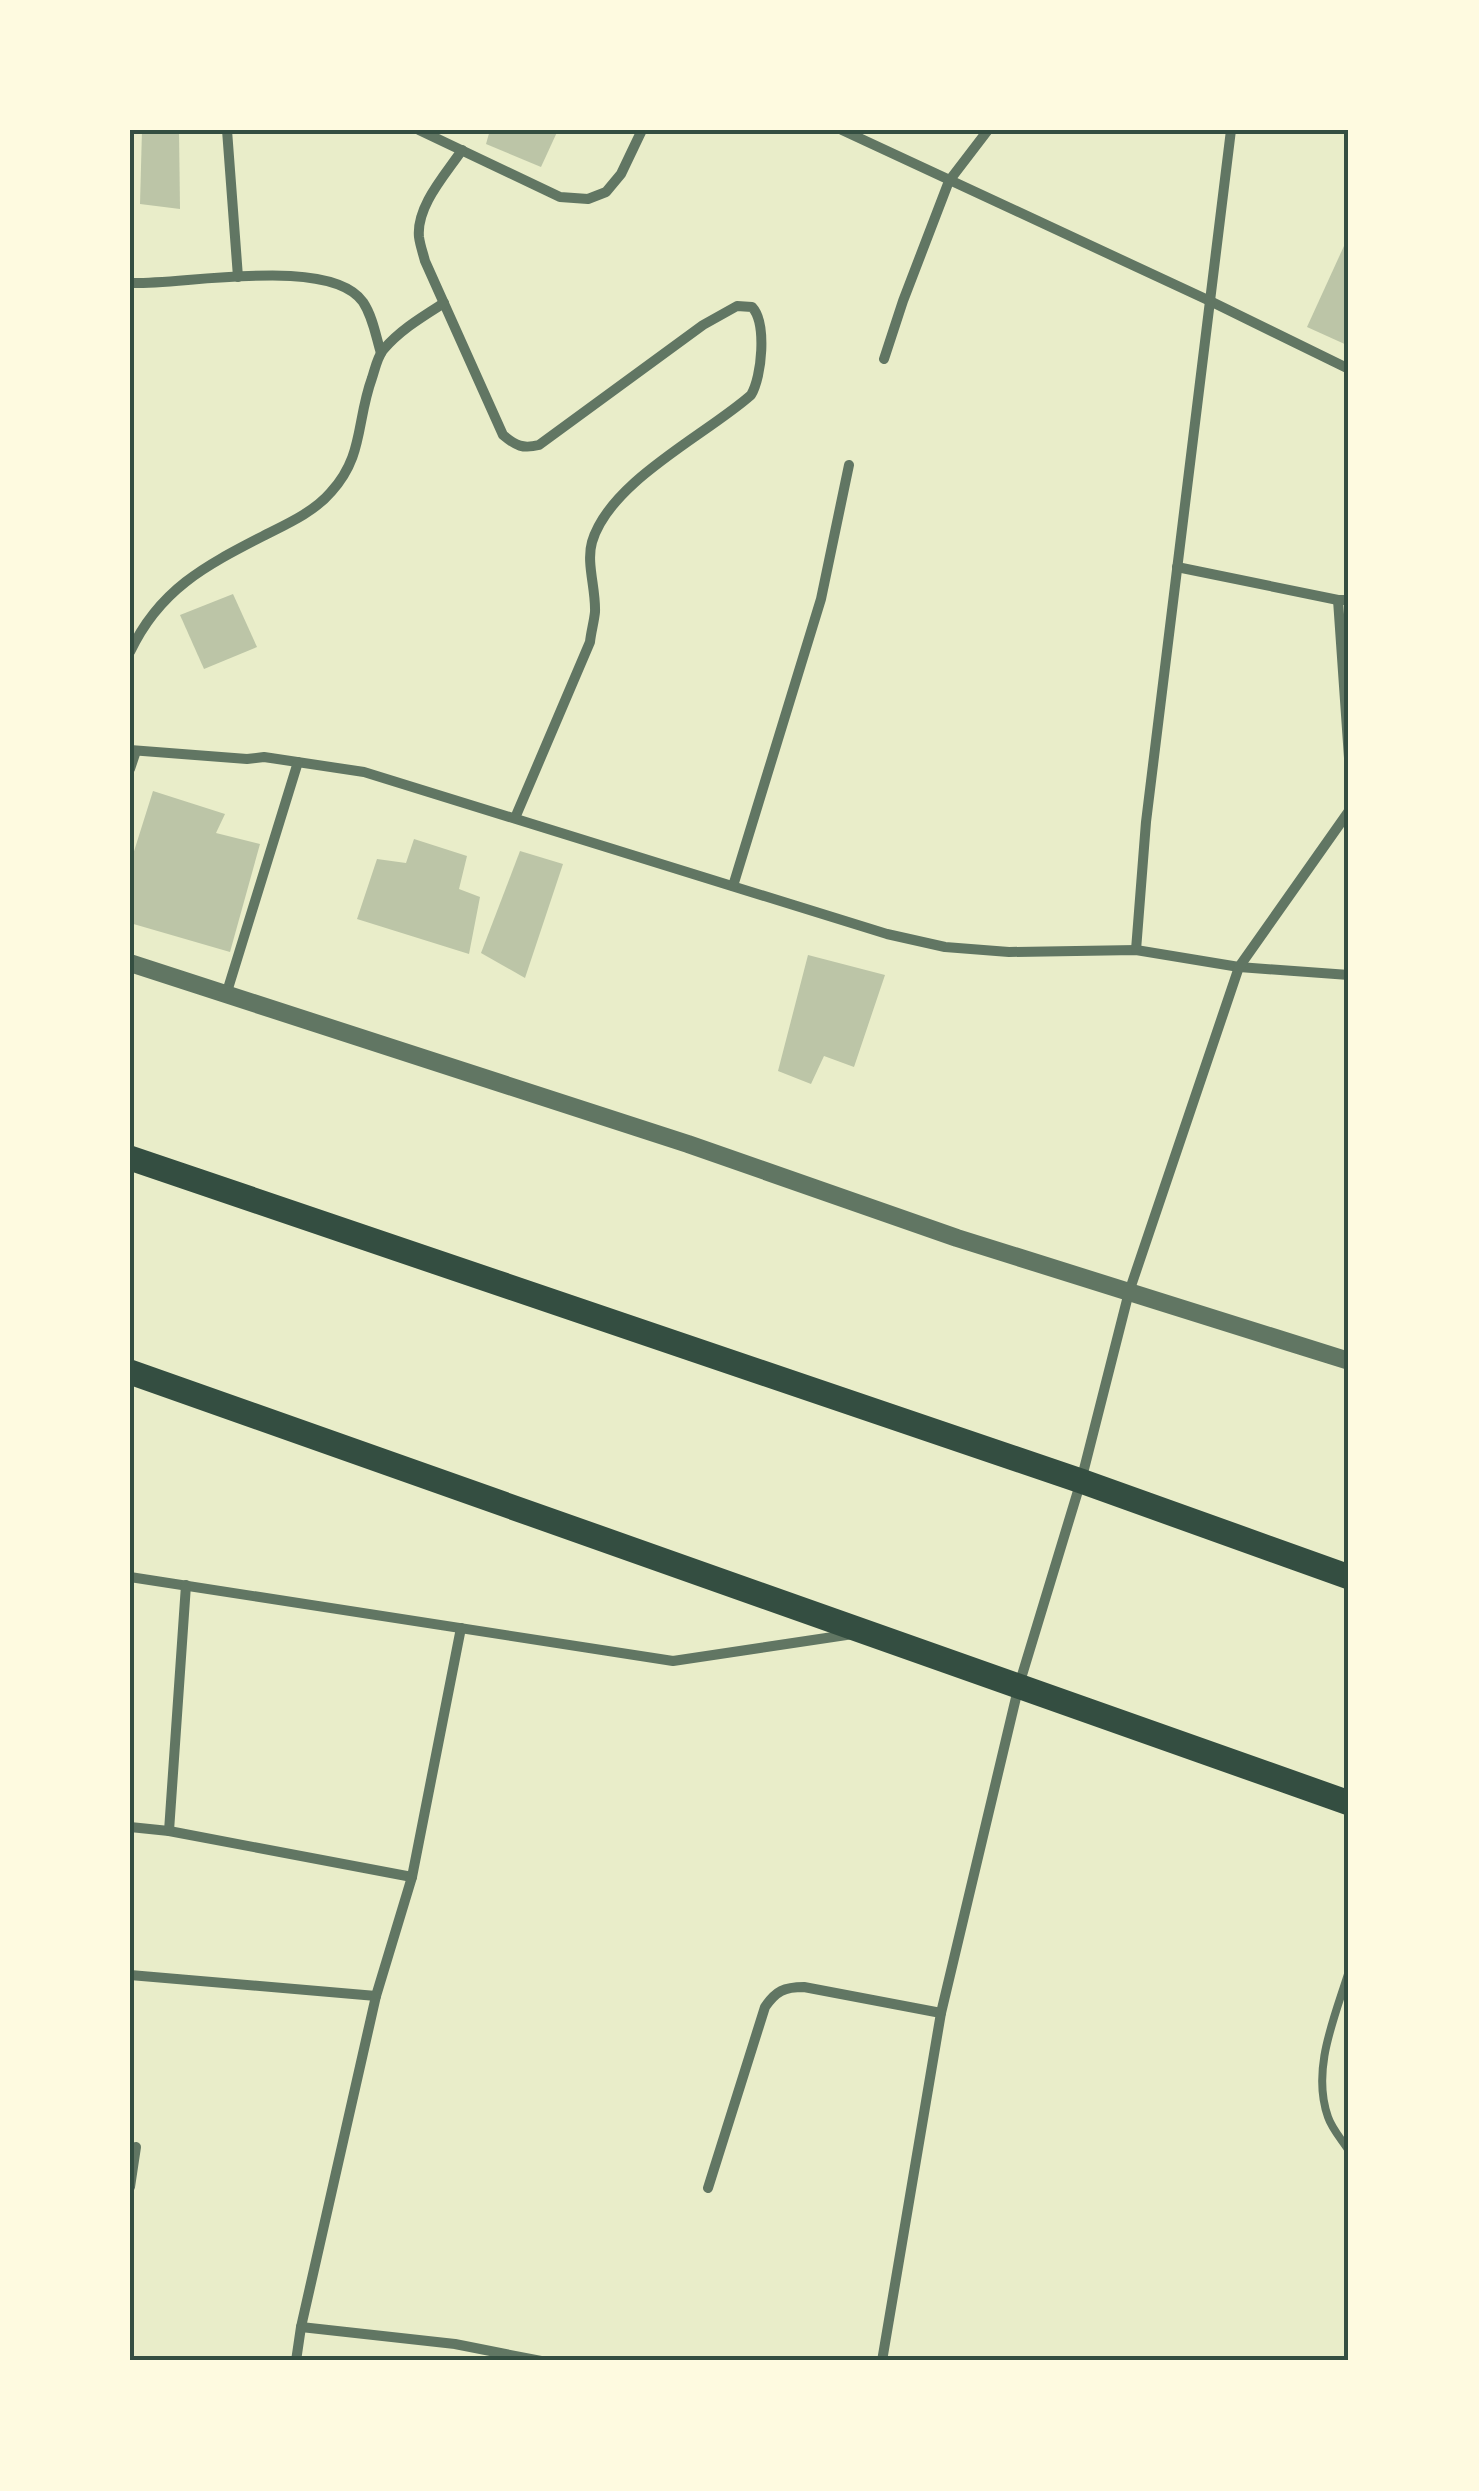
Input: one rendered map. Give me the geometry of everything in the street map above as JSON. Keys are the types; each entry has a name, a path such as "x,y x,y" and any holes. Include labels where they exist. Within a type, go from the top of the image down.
{"main road":[{"path":"130,1158 1081,1480 1349,1576"},
{"path":"130,1372 1349,1802"}],"street":[{"path":"227,130 238,276"},
{"path":"419,130 560,196 588,198 606,192 621,174 642,130"},
{"path":"842,130 1349,370"},
{"path":"884,360 949,181 988,130"},
{"path":"1136,950 1146,822 1231,130"},
{"path":"462,150 430,200 420,221 419,237 425,261 504,435 514,445 539,445 674,344 737,306 752,306 762,327 758,377 751,395 676,448 614,502 600,524 591,546 595,612 590,642 514,818"},
{"path":"130,283 238,276 296,276 330,282 348,288 362,300 381,353"},
{"path":"130,652 162,600 220,559 294,520 328,496 349,472 368,389 381,353 407,327 444,303"},
{"path":"734,886 821,599 849,465"},
{"path":"1177,567 1344,600 1349,758"},
{"path":"130,770 133,751 247,759 264,756 364,772 886,934 945,947 1009,952 1136,950 1238,968 1349,975"},
{"path":"226,995 298,762"},
{"path":"882,2361 941,2013 1019,1685 1081,1480 1129,1292 1238,968 1349,811"},
{"path":"130,963 688,1144 956,1238 1349,1361"},
{"path":"130,1577 673,1661 869,1632"},
{"path":"169,1831 186,1585"},
{"path":"296,2361 376,1996 412,1877 460,1628"},
{"path":"130,1827 412,1877"},
{"path":"130,1975 376,1996"},
{"path":"708,2188 764,2007 779,1990 804,1987 941,2013"},
{"path":"130,2187 136,2148"},
{"path":"301,2327 455,2344 541,2361"}],"lane":[{"path":"1349,1971 1324,2052 1321,2092 1329,2121 1349,2150"}],"building":[{"path":"142,130 179,130 180,209 140,204"},
{"path":"490,130 558,130 541,167 486,144"},
{"path":"1349,235 1349,346 1307,327"},
{"path":"233,594 257,647 204,669 180,615"},
{"path":"153,791 225,814 216,833 260,844 230,952 130,923 130,864"},
{"path":"414,839 467,856 459,889 480,897 469,954 357,919 377,859 406,863"},
{"path":"520,851 563,864 525,978 481,953"},
{"path":"808,955 885,975 854,1067 824,1056 811,1084 778,1071"}]}
